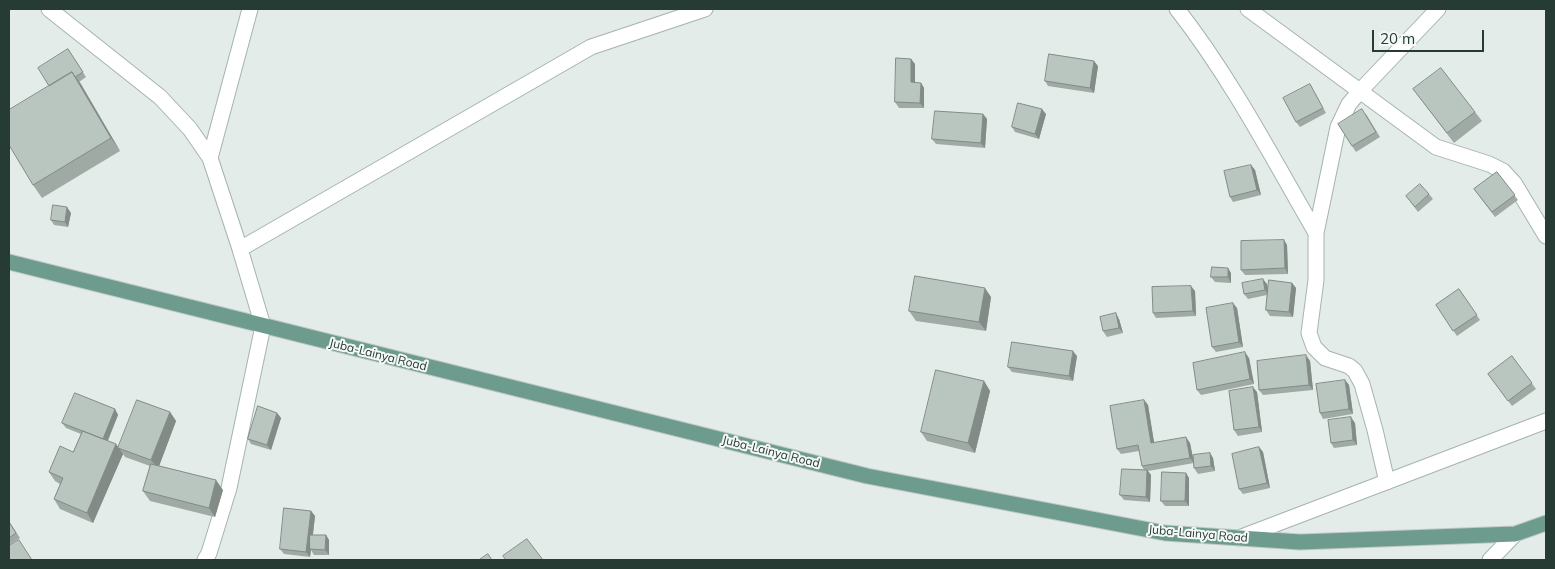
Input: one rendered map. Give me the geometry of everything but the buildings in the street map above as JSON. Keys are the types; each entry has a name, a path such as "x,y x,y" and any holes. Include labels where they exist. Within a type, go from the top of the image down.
{"main road":[{"name":"Juba-Lainya Road","path":"9,262 867,476 1165,533 1300,542 1515,534 1546,523"}],"street":[{"path":"49,9 160,97 190,129 210,158 263,326 229,488 209,553 205,560"},
{"path":"210,158 250,9"},
{"path":"240,249 592,47 705,9"},
{"path":"1176,9 1189,25 1243,107 1316,233"},
{"path":"1248,9 1436,147 1489,164 1504,172 1514,183 1546,236"},
{"path":"1387,482 1362,384 1350,366 1325,358 1314,347 1309,333 1316,280 1316,233 1338,127 1349,104 1438,9"},
{"path":"1239,538 1546,421"},
{"path":"1490,560 1515,534"}]}
